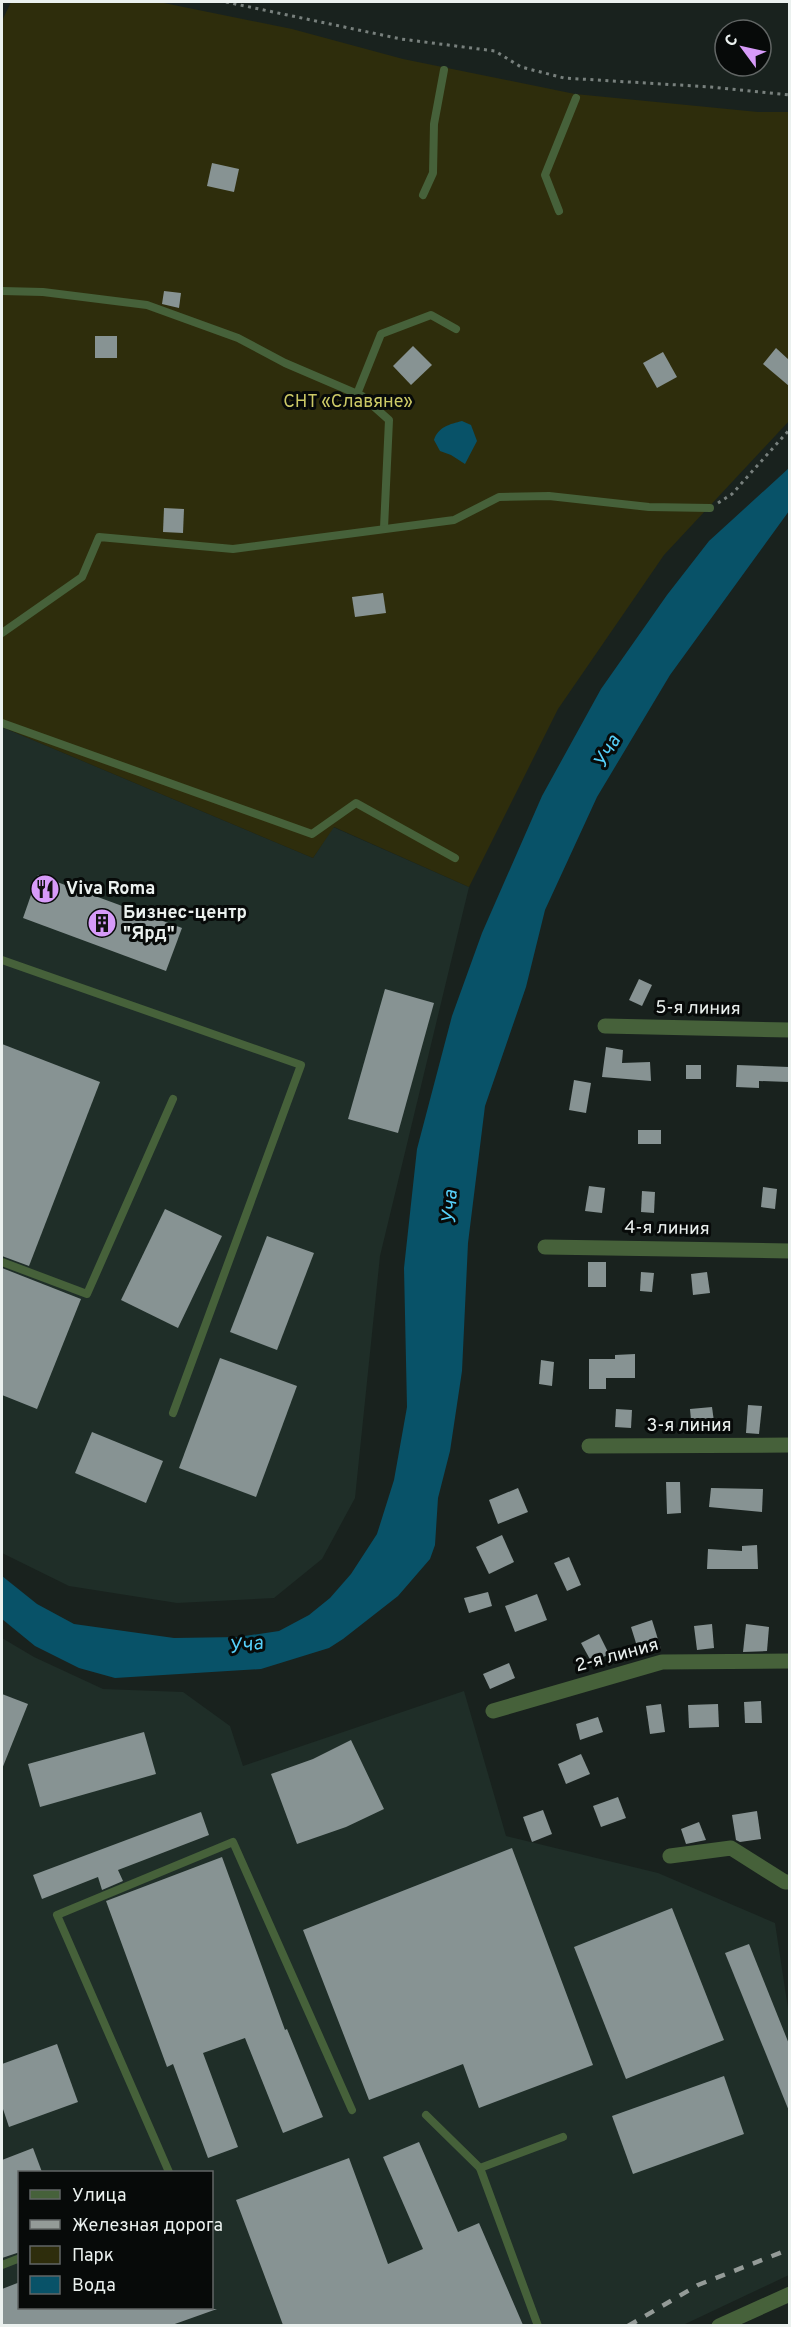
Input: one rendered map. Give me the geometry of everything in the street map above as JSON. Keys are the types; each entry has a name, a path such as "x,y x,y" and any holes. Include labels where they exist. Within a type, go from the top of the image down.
{"street":[{"name":"5-я линия","path":"605,1026 789,1030"},
{"name":"4-я линия","path":"544,1246 789,1251"},
{"name":"3-я линия","path":"589,1446 789,1445"},
{"name":"2-я линия","path":"493,1711 662,1662 789,1660"},
{"path":"670,1856 732,1848 785,1882 789,1882"},
{"path":"718,2325 789,2294"}],"lane":[{"path":"423,195 432,173 434,124 444,70"},
{"path":"559,211 544,175 576,98"},
{"path":"2,291 43,292 147,305 238,338 285,363 357,394 389,420 384,528"},
{"path":"357,394 381,334 431,315 456,329"},
{"path":"2,633 82,577 99,537 233,549 454,520 499,497 549,496 650,507 710,508"},
{"path":"2,723 312,834 356,802 455,858"},
{"path":"2,960 301,1065 173,1413"},
{"path":"2,1262 87,1294 173,1099"},
{"path":"169,2171 57,1915 232,1842 352,2110"},
{"path":"426,2115 480,2168 538,2325"},
{"path":"480,2168 562,2137"},
{"path":"2,2265 18,2259"}],"path":[{"path":"226,2 401,39 495,51 521,67 564,78 789,95"},
{"path":"710,508 732,494 789,429"}],"shaded area":[{"path":"2,727 313,858 333,827 469,887 380,1256 355,1498 322,1559 274,1598 177,1603 69,1586 2,1553"},
{"path":"2,1638 34,1657 103,1689 183,1692 230,1726 243,1766 464,1691 506,1836 658,1873 775,1923 789,2015 789,2275 683,2325 2,2325"}],"green space":[{"name":"СНТ «Славяне»","path":"11,2 159,2 292,29 403,59 575,94 758,112 789,112 789,421 664,555 558,709 469,887 334,827 313,858 2,727 2,21"}],"water":[{"path":"462,421 471,425 477,441 465,464 440,451 434,440 441,429"},
{"name":"Уча","path":"789,468 789,511 670,675 597,797 545,910 526,987 485,1106 468,1243 462,1371 450,1451 438,1498 435,1545 430,1559 398,1596 343,1639 329,1648 261,1669 115,1678 79,1668 35,1646 2,1619 2,1576 37,1604 74,1624 174,1638 238,1637 279,1631 309,1615 330,1598 351,1574 377,1534 394,1480 407,1407 404,1268 417,1149 452,1016 482,933 542,796 601,689 667,595 709,541"}],"building":[{"path":"212,163 239,169 234,192 207,186"},
{"path":"164,291 181,293 179,308 162,304"},
{"path":"95,336 117,336 117,358 95,358"},
{"path":"413,346 432,365 411,385 393,366"},
{"path":"776,348 789,360 789,386 763,364"},
{"path":"663,352 677,377 657,388 643,363"},
{"path":"164,508 184,509 183,533 163,532"},
{"path":"383,593 386,613 355,617 352,597"},
{"name":"Бизнес-центр \"Ярд\"","path":"38,875 182,928 166,971 23,918"},
{"path":"639,979 652,985 642,1006 629,1000"},
{"path":"385,989 434,1003 398,1133 348,1119"},
{"path":"2,1044 100,1082 29,1266 2,1256"},
{"path":"606,1047 623,1050 622,1063 650,1062 651,1081 602,1077"},
{"path":"686,1065 701,1065 701,1079 686,1079"},
{"path":"737,1065 789,1067 789,1082 759,1081 759,1088 736,1087"},
{"path":"574,1080 591,1083 586,1113 569,1110"},
{"path":"638,1130 661,1130 661,1144 638,1144"},
{"path":"589,1186 605,1188 602,1213 585,1211"},
{"path":"763,1187 777,1189 775,1209 761,1207"},
{"path":"642,1191 655,1192 654,1213 641,1212"},
{"path":"165,1209 222,1236 178,1328 121,1300"},
{"path":"267,1236 314,1253 277,1350 230,1332"},
{"path":"588,1262 606,1262 606,1287 588,1287"},
{"path":"2,1268 81,1299 37,1409 2,1395"},
{"path":"641,1272 654,1273 652,1292 640,1291"},
{"path":"707,1272 710,1293 693,1295 691,1274"},
{"path":"635,1354 635,1378 606,1378 606,1389 589,1389 589,1359 615,1359 615,1355"},
{"path":"220,1358 297,1386 256,1497 179,1468"},
{"path":"541,1360 554,1362 552,1386 539,1384"},
{"path":"748,1405 762,1406 759,1434 746,1433"},
{"path":"712,1407 715,1429 692,1431 690,1409"},
{"path":"616,1409 632,1410 631,1428 615,1427"},
{"path":"92,1432 163,1461 146,1503 75,1473"},
{"path":"666,1482 680,1482 681,1513 667,1514"},
{"path":"518,1488 528,1512 498,1524 489,1500"},
{"path":"711,1488 763,1489 762,1512 709,1507"},
{"path":"502,1535 514,1562 489,1574 476,1547"},
{"path":"757,1545 758,1569 707,1569 708,1549 742,1551 742,1546"},
{"path":"569,1557 581,1585 567,1591 554,1563"},
{"path":"488,1592 492,1606 469,1613 464,1598"},
{"path":"537,1594 547,1620 515,1632 505,1606"},
{"path":"652,1620 661,1649 640,1656 631,1627"},
{"path":"712,1624 714,1648 697,1650 694,1626"},
{"path":"746,1624 769,1627 767,1651 743,1652"},
{"path":"599,1634 609,1654 592,1663 581,1643"},
{"path":"509,1663 515,1678 490,1689 483,1674"},
{"path":"2,1694 28,1704 2,1769"},
{"path":"761,1701 762,1723 745,1723 744,1702"},
{"path":"661,1704 665,1732 650,1734 646,1706"},
{"path":"718,1704 719,1727 689,1728 688,1705"},
{"path":"598,1717 603,1732 580,1740 576,1724"},
{"path":"144,1732 156,1774 40,1807 28,1764"},
{"path":"351,1740 384,1809 346,1827 297,1844 271,1774 313,1759"},
{"path":"581,1754 590,1774 566,1784 558,1764"},
{"path":"618,1797 626,1818 601,1827 593,1806"},
{"path":"543,1810 552,1834 532,1842 523,1817"},
{"path":"757,1811 761,1839 740,1842 736,1840 732,1815"},
{"path":"201,1812 209,1835 118,1870 123,1881 102,1890 98,1877 42,1899 33,1875"},
{"path":"699,1822 706,1840 686,1844 681,1829"},
{"path":"512,1848 593,2065 479,2108 463,2064 369,2100 303,1930"},
{"path":"222,1857 285,2030 287,2029 323,2117 283,2133 245,2038 203,2053 238,2147 208,2158 173,2064 167,2067 106,1901"},
{"path":"672,1908 724,2040 626,2079 574,1947"},
{"path":"749,1944 789,2044 789,2111 725,1953"},
{"path":"57,2044 78,2102 9,2127 2,2106 2,2064"},
{"path":"724,2076 744,2134 633,2174 612,2116"},
{"path":"419,2142 458,2232 479,2223 523,2325 283,2325 236,2200 349,2158 388,2264 423,2249 383,2157"},
{"path":"33,2148 42,2171 18,2171 18,2253 2,2258 2,2160"},
{"path":"18,2283 18,2309 217,2309 172,2325 2,2325 2,2289"}],"railway":[{"path":"628,2326 698,2285 790,2249"}],"place":[{"name":"Viva Roma","path":"45,889"},
{"name":"Бизнес-центр \"Ярд\"","path":"102,923"}]}
